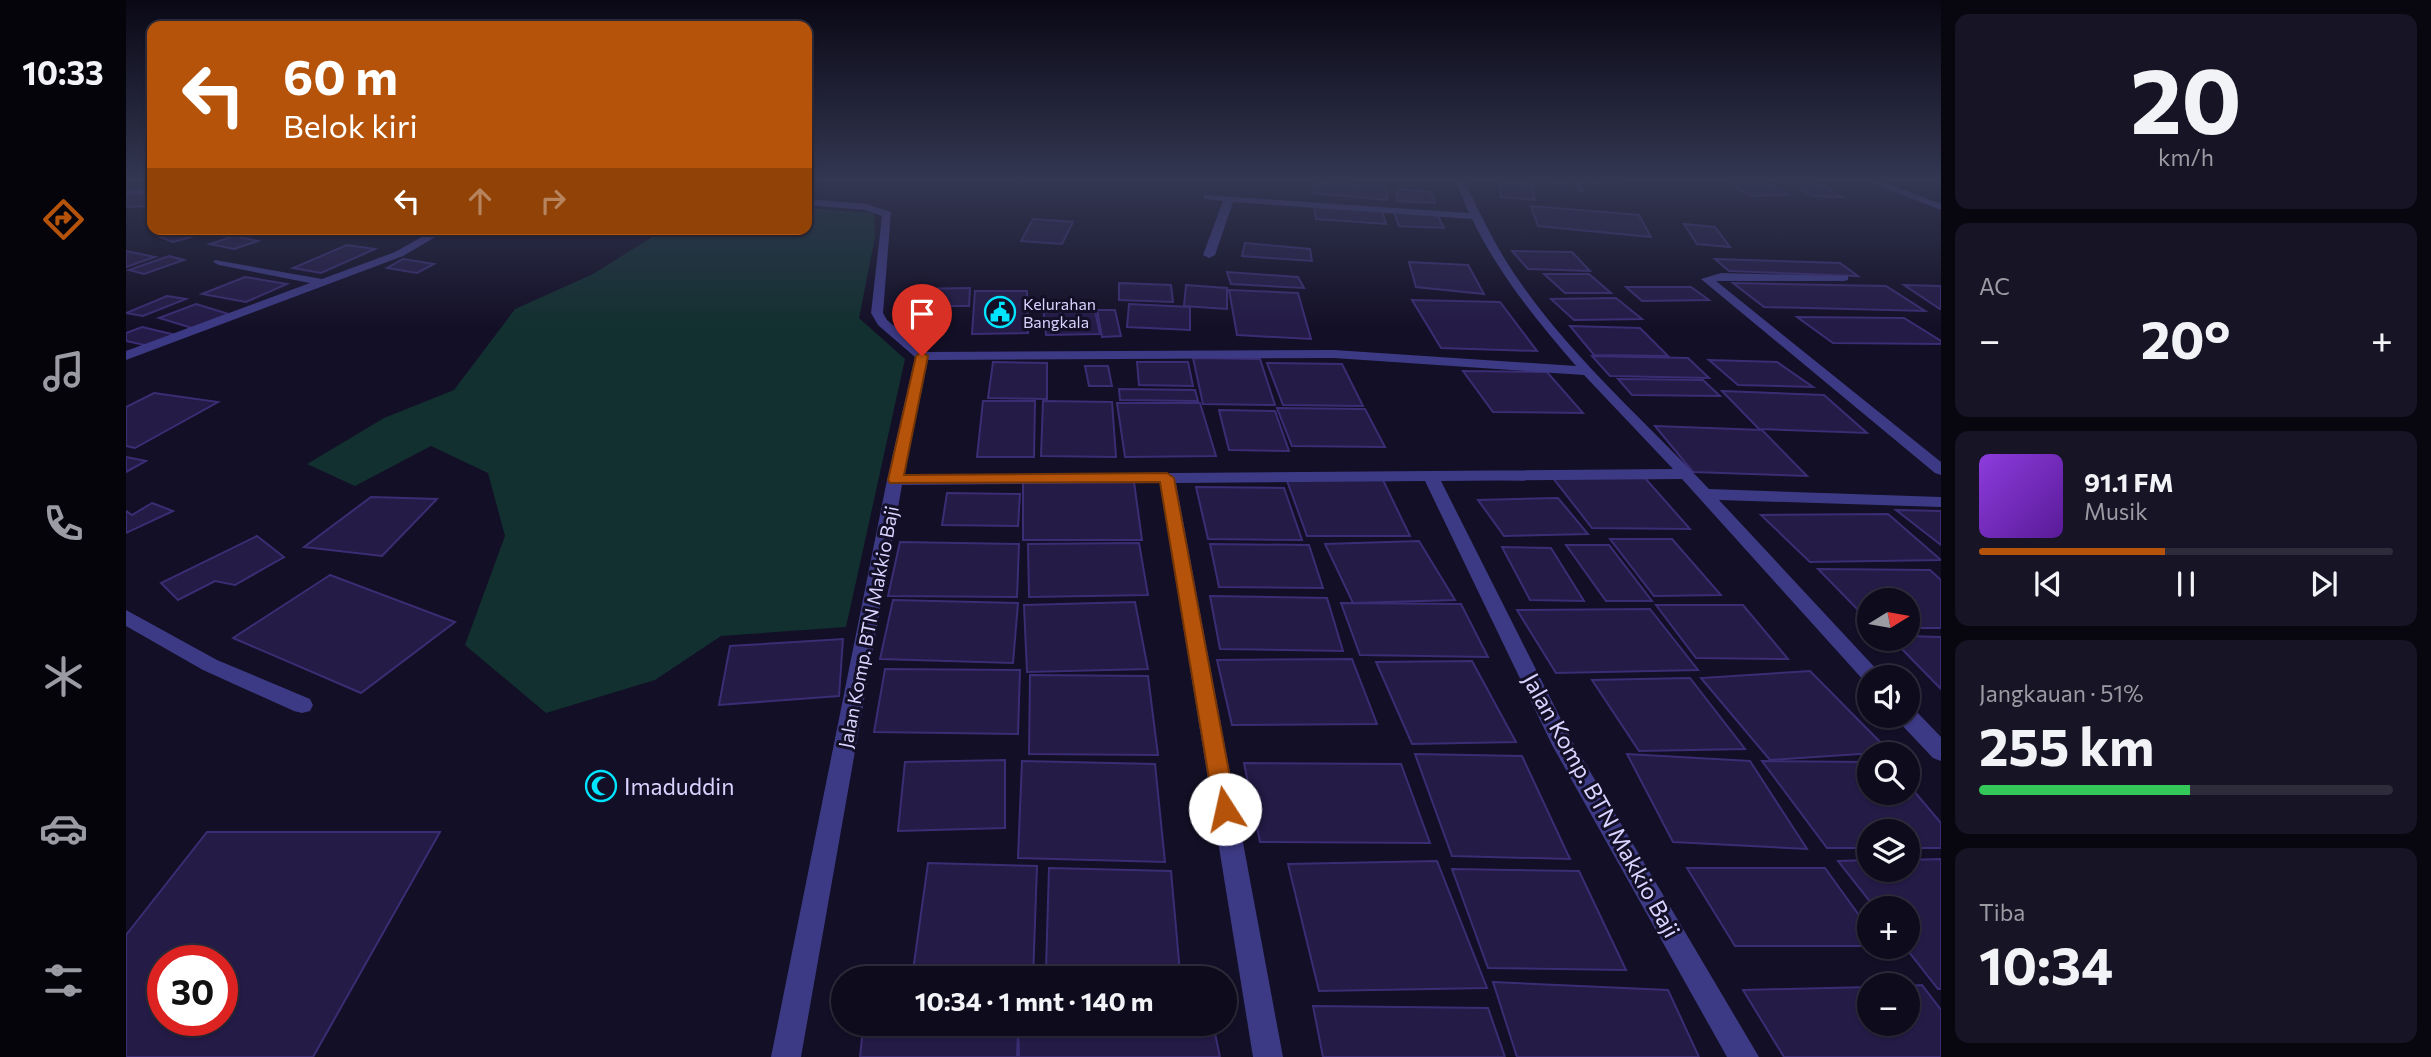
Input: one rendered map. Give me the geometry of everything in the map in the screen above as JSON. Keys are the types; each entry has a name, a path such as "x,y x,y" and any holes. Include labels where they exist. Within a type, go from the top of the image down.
{"street":[{"path":"885,229 877,313 882,322 922,356 1342,354 1587,371"},
{"path":"1209,255 1218,229"},
{"path":"1482,229 1517,287 1587,371 1686,474 1861,665"},
{"path":"126,356 416,247 435,235"},
{"path":"219,262 323,282"},
{"path":"1844,278 1721,276 1707,279 1941,470"},
{"name":"Jalan Komp. BTN Makkio Baji","path":"786,1057 895,480 922,356"},
{"name":"Jalan Komp. BTN Makkio Baji","path":"1430,474 1563,745 1744,1057"},
{"path":"895,480 1686,474"},
{"path":"1167,478 1268,1057"},
{"path":"1704,495 1941,502"},
{"path":"126,617 210,665 302,705"},
{"path":"1918,728 1941,752"}],"green space":[{"path":"812,229 875,229 859,318 905,359 846,627 721,636 655,680 546,713 465,645 505,536 488,473 431,446 355,486 307,464 384,418 454,390 515,309 593,274 655,235 812,235"}],"building":[{"path":"1027,229 1069,229 1062,244 1021,241"},
{"path":"1572,229 1647,229 1651,237"},
{"path":"1687,229 1717,229 1730,247 1697,244"},
{"path":"186,235 191,237 173,242 160,237"},
{"path":"234,236 258,241 234,249 210,244"},
{"path":"1245,243 1310,249 1312,261 1242,256"},
{"path":"347,245 375,249 321,273 293,268"},
{"path":"126,251 155,257 126,267"},
{"path":"1512,251 1572,252 1590,271 1528,269"},
{"path":"169,256 184,260 144,274 129,270"},
{"path":"403,259 434,264 417,273 387,268"},
{"path":"1715,259 1840,263 1858,276 1729,271"},
{"path":"1409,262 1468,265 1484,294 1416,287"},
{"path":"1227,272 1298,277 1304,288 1231,284"},
{"path":"1544,274 1589,274 1611,293 1565,293"},
{"path":"245,277 287,284 246,302 202,294"},
{"path":"1119,283 1171,285 1173,302 1119,300"},
{"path":"1733,283 1886,286 1925,311 1764,307"},
{"path":"1186,285 1227,288 1227,309 1184,306"},
{"path":"1904,285 1941,286 1941,309 1940,309"},
{"path":"1626,287 1691,287 1709,300 1642,301"},
{"path":"970,288 969,306 906,306 909,289"},
{"path":"1229,290 1298,293 1311,339 1237,335"},
{"name":"Kelurahan Bangkala","path":"975,291 1027,291 1028,333 972,334"},
{"path":"167,296 186,299 143,316 126,313"},
{"path":"1616,298 1642,319 1574,320 1551,299"},
{"path":"1412,300 1500,302 1537,351 1441,348"},
{"path":"196,304 229,314 192,328 159,318"},
{"path":"1129,304 1190,307 1190,330 1127,327"},
{"path":"1094,306 1100,334 1046,335 1043,307"},
{"path":"1097,310 1115,310 1121,336 1102,337"},
{"path":"1797,317 1904,318 1941,341 1941,344 1833,343"},
{"path":"1570,326 1640,328 1668,356 1594,355"},
{"path":"142,327 176,335 149,346 126,341 126,333"},
{"path":"1592,356 1688,358 1709,378 1610,376"},
{"path":"1193,358 1260,359 1275,405 1203,404"},
{"path":"1709,360 1777,362 1813,387 1738,385"},
{"path":"993,362 1047,363 1047,399 988,398"},
{"path":"1137,362 1188,362 1193,386 1139,385"},
{"path":"1267,363 1342,364 1363,406 1283,405"},
{"path":"1085,366 1108,366 1112,386 1089,386"},
{"path":"1463,371 1547,372 1583,413 1493,412"},
{"path":"1618,379 1703,380 1720,396 1632,395"},
{"path":"1119,389 1195,390 1198,401 1120,400"},
{"path":"1722,391 1824,395 1867,433 1759,429"},
{"path":"154,393 218,402 135,448 126,446 126,407"},
{"path":"983,401 1035,401 1034,457 977,457"},
{"path":"1043,401 1112,402 1116,457 1041,456"},
{"path":"1117,403 1200,403 1216,456 1125,457"},
{"path":"1277,408 1365,409 1385,447 1292,446"},
{"path":"1219,410 1275,411 1289,451 1229,450"},
{"path":"1655,426 1762,430 1807,476 1693,472"},
{"path":"126,457 146,461 126,472"},
{"path":"1286,478 1382,478 1410,536 1307,536"},
{"path":"1553,478 1645,478 1690,529 1592,528"},
{"path":"1023,482 1134,482 1142,540 1023,540"},
{"path":"1196,487 1284,488 1302,540 1208,539"},
{"path":"947,493 1020,494 1018,526 942,525"},
{"path":"371,497 437,499 382,556 304,547"},
{"path":"1558,498 1588,534 1504,536 1478,500"},
{"path":"152,503 173,511 126,533 126,511 132,515"},
{"path":"1896,510 1941,511 1941,545"},
{"path":"1888,514 1941,560 1810,562 1761,515"},
{"path":"257,536 284,557 235,585 215,581 178,600 161,583"},
{"path":"1610,539 1672,539 1721,595 1654,596"},
{"path":"1419,541 1455,600 1353,603 1325,544"},
{"path":"900,542 1019,544 1017,597 888,596"},
{"path":"1139,543 1148,595 1029,597 1028,544"},
{"path":"1210,544 1309,545 1323,588 1219,587"},
{"path":"1566,545 1609,545 1652,601 1606,601"},
{"path":"1502,547 1551,548 1584,601 1530,600"},
{"path":"1818,569 1930,570 1941,580 1941,628 1920,628 1920,588 1857,588 1857,609"},
{"path":"330,575 455,622 361,693 233,638"},
{"path":"1210,596 1327,598 1343,651 1220,649"},
{"path":"893,600 1018,603 1013,663 880,659"},
{"path":"1135,602 1148,669 1027,672 1024,605"},
{"path":"1341,603 1461,604 1488,657 1360,655"},
{"path":"1656,605 1743,605 1788,659 1696,658"},
{"path":"1650,609 1698,670 1556,673 1517,610"},
{"path":"1920,636 1941,637 1941,689 1904,651 1920,651"},
{"path":"843,639 839,696 719,705 730,646"},
{"path":"1352,659 1377,724 1232,725 1217,660"},
{"path":"1472,661 1516,742 1412,744 1376,662"},
{"path":"885,669 1020,670 1018,734 874,732"},
{"path":"1810,671 1857,719 1857,728 1866,728 1880,742 1857,742 1857,754 1770,760 1701,678"},
{"path":"1030,675 1148,676 1158,755 1029,754"},
{"path":"1690,678 1745,749 1639,751 1592,680"},
{"path":"1415,754 1522,756 1570,859 1452,856"},
{"path":"1627,754 1750,761 1807,849 1673,842"},
{"path":"1005,760 1005,828 898,831 905,762"},
{"path":"1022,761 1155,764 1165,862 1018,858"},
{"path":"1762,761 1857,762 1857,805 1920,805 1920,798 1941,823 1941,848 1920,848 1920,819 1857,819 1857,848 1827,848"},
{"path":"1244,763 1401,764 1430,843 1260,842"},
{"path":"207,832 440,832 313,1057 126,1057 126,935"},
{"path":"1941,859 1941,989 1938,989 1914,959 1920,959 1920,896 1866,896 1838,861 1857,860 1857,882 1920,882 1920,860"},
{"path":"1437,861 1487,988 1319,991 1288,864"},
{"path":"928,863 1037,866 1033,966 914,966"},
{"path":"1049,868 1171,871 1179,966 1046,966"},
{"path":"1687,868 1825,868 1857,912 1857,946 1735,946"},
{"path":"1452,869 1579,871 1626,970 1488,968"},
{"path":"1493,982 1668,990 1699,1057 1517,1057"},
{"path":"1920,985 1941,1010 1941,1057 1784,1057 1743,990 1857,987 1857,1036 1920,1036"},
{"path":"1313,1006 1488,1008 1505,1057 1323,1057"},
{"path":"862,1036 1018,1036 1017,1057 860,1057"},
{"path":"1018,1036 1216,1036 1220,1057 1019,1057"}],"place":[{"name":"Kelurahan Bangkala","path":"1000,312"},
{"name":"Imaduddin","path":"601,786"}],"route":[{"path":"922,356 895,480 1167,478 1225,809"}]}
